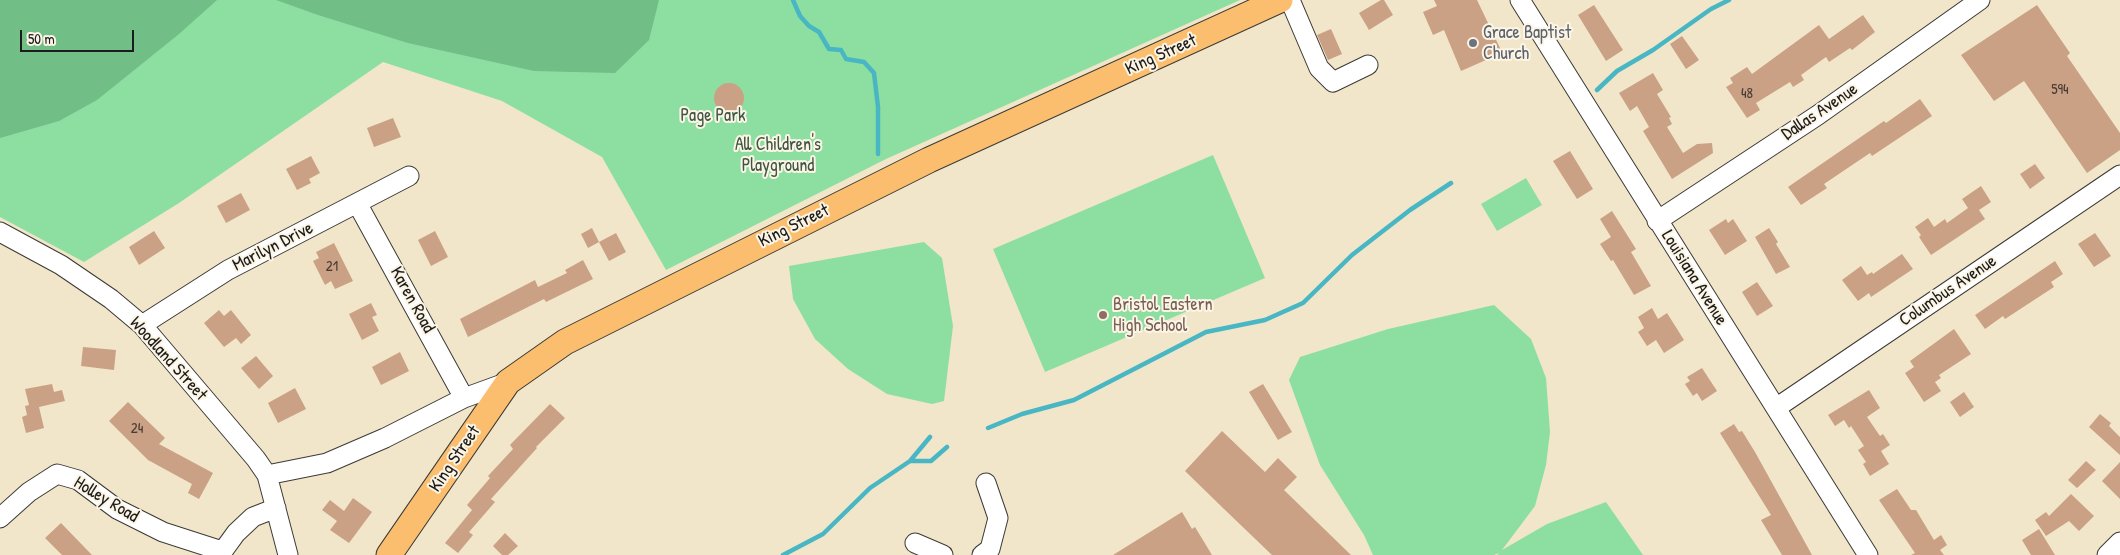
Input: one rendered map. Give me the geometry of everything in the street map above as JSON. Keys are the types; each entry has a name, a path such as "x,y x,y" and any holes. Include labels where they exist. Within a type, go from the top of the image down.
{"main road":[{"name":"King Street","path":"389,555 508,382 565,342 802,222 938,156 1280,0"}],"street":[{"path":"1290,0 1319,68 1333,82 1368,65"},
{"name":"Louisiana Avenue","path":"1520,0 1868,555"},
{"name":"Dallas Avenue","path":"1657,221 1818,115 1980,0"},
{"name":"Columbus Avenue","path":"1776,408 2120,175"},
{"name":"Marilyn Drive","path":"142,325 228,270 409,176"},
{"name":"Karen Road","path":"358,203 464,398"},
{"name":"Woodland Street","path":"0,232 61,265 111,300 142,325 256,459 267,475 288,555"},
{"path":"267,475 327,463 385,438 464,398 508,382"},
{"name":"Holley Road","path":"0,518 29,492 57,474 78,480 117,509 163,532 221,553"},
{"path":"982,555 990,549 998,518 986,483"},
{"path":"221,553 236,533 252,517 276,508"},
{"path":"2107,555 2120,542"},
{"path":"915,543 943,555"}],"green space":[{"name":"Page Park","path":"0,0 1240,0 886,159 666,270 602,157 502,101 383,62 179,203 84,262 0,217"},
{"path":"0,0 217,0 179,34 97,100 59,121 0,138"},
{"path":"276,0 659,0 649,40 615,73 534,71 408,43"},
{"path":"1213,155 1265,278 1045,372 993,249"},
{"path":"1526,178 1542,205 1497,231 1481,204"},
{"path":"924,242 942,258 953,326 944,401 932,404 887,394 848,369 815,339 793,299 789,266"},
{"path":"1494,305 1531,339 1546,378 1550,432 1546,465 1535,506 1502,550 1547,524 1606,502 1643,555 1497,555 1499,553 1494,555 1373,555 1364,535 1320,465 1289,380 1300,357 1388,329"}],"building":[{"path":"1384,0 1393,15 1369,30 1359,13"},
{"name":"Grace Baptist Church","path":"1434,0 1477,0 1501,50 1494,54 1495,56 1461,71 1444,30 1433,35 1423,12 1437,6"},
{"path":"1594,5 1623,50 1606,61 1578,15"},
{"path":"2037,5 2070,53 2067,56 2120,133 2120,150 2087,173 2024,81 1994,101 1961,55"},
{"path":"1863,15 1875,32 1852,50 1850,48 1829,62 1826,57 1801,75 1804,80 1793,87 1790,82 1756,103 1760,110 1747,118 1726,87 1733,83 1730,78 1747,67 1752,74 1819,25 1829,39"},
{"path":"1331,29 1342,54 1328,60 1317,35"},
{"path":"1682,36 1699,60 1686,69 1670,44"},
{"path":"1653,73 1663,90 1657,94 1671,117 1669,118 1672,124 1667,127 1683,153 1697,144 1712,143 1713,153 1672,179 1643,131 1649,127 1637,106 1630,111 1619,93"},
{"path":"729,83 735,84 743,92 743,104 735,112 729,113 723,112 715,104 714,98 715,92 723,84"},
{"path":"1920,99 1932,116 1872,156 1870,153 1824,184 1827,188 1801,205 1788,187 1884,121 1886,123"},
{"path":"393,118 401,137 374,147 367,128"},
{"path":"1570,151 1593,189 1577,199 1553,161"},
{"path":"311,156 320,173 309,179 311,183 297,190 286,169"},
{"path":"2035,164 2045,178 2030,189 2020,174"},
{"path":"1981,186 1991,202 1979,210 1985,219 1931,255 1915,227 1928,218 1934,227 1945,219 1947,223 1968,208 1962,199"},
{"path":"241,193 250,210 226,223 217,206"},
{"path":"1612,211 1636,249 1631,252 1651,286 1634,295 1613,260 1611,261 1600,244 1611,237 1600,219"},
{"path":"1726,219 1728,223 1733,219 1747,241 1725,255 1709,230"},
{"path":"592,228 599,242 588,248 581,234"},
{"path":"1769,228 1790,267 1776,274 1755,237"},
{"path":"154,231 165,248 139,265 129,247"},
{"path":"435,231 448,257 431,266 418,240"},
{"path":"616,233 626,252 609,261 599,242"},
{"path":"2095,233 2111,256 2094,267 2078,244"},
{"path":"334,243 353,281 335,289 331,281 325,285 313,261 319,258 316,252"},
{"path":"1902,254 1913,269 1871,297 1869,293 1858,301 1842,280 1861,266 1867,275 1872,272 1873,274"},
{"path":"583,260 593,279 546,302 544,299 468,337 460,319 535,280 538,287 567,273 565,270"},
{"path":"2055,261 2063,274 2051,282 2054,287 2005,319 2003,316 1985,329 1975,315"},
{"path":"1757,282 1773,306 1757,316 1742,292"},
{"path":"371,303 377,315 372,317 379,331 362,340 349,314"},
{"path":"1652,308 1658,319 1667,313 1684,340 1664,353 1656,340 1647,346 1638,332 1644,328 1638,317"},
{"path":"219,310 224,316 231,310 251,335 241,344 236,338 224,347 204,323"},
{"path":"1954,329 1971,354 1939,375 1941,378 1935,382 1941,391 1924,402 1905,373 1914,367 1910,361"},
{"path":"83,347 116,350 114,370 81,366"},
{"path":"400,352 409,371 381,385 372,367"},
{"path":"256,356 273,376 259,389 241,368"},
{"path":"1702,368 1717,391 1702,401 1697,393 1693,396 1685,384 1690,381 1687,377"},
{"path":"52,384 54,392 62,390 65,401 39,407 44,428 26,433 22,417 27,415 25,406 29,405 25,389"},
{"path":"1263,384 1292,432 1278,440 1249,392"},
{"path":"295,388 306,409 278,423 268,403"},
{"path":"1869,390 1880,408 1867,417 1880,436 1883,434 1890,445 1881,451 1889,464 1870,476 1863,464 1866,462 1858,450 1864,446 1851,426 1849,428 1844,420 1835,426 1828,415"},
{"path":"1964,392 1974,407 1960,417 1950,402"},
{"path":"128,402 165,438 159,444 213,473 199,499 188,493 192,484 148,460 109,421"},
{"path":"550,404 565,418 536,447 491,499 495,502 469,532 473,535 458,553 445,543 472,510 467,505 490,478 488,476 513,449 510,445"},
{"path":"2100,414 2111,423 2109,426 2120,437 2120,455 2089,427"},
{"path":"1734,424 1739,432 1742,431 1755,452 1812,555 1782,555 1761,520 1771,515 1720,433"},
{"path":"1222,431 1265,472 1278,458 1297,477 1284,490 1351,555 1272,555 1224,509 1185,471"},
{"path":"2086,461 2096,470 2077,488 2068,480"},
{"path":"2120,462 2120,499 2102,481"},
{"path":"1897,489 1911,510 1916,510 1934,540 1941,535 1947,545 1940,550 1944,555 1911,555 1915,553 1879,500"},
{"path":"2071,494 2094,516 2079,531 2069,521 2046,536 2035,520 2046,512 2049,516"},
{"path":"353,498 372,512 349,543 330,530 337,521 322,510 330,500 344,511"},
{"path":"1182,512 1192,529 1195,527 1212,555 1113,555"},
{"path":"61,523 92,555 62,555 45,538"},
{"path":"2039,529 2055,555 2031,555 2022,540"},
{"path":"505,533 518,546 508,555 502,555 493,546"}],"waterway":[{"path":"793,0 800,16 809,26 819,32 829,49 841,50 846,59 864,62 874,73 878,107 878,154"},
{"path":"1597,90 1617,71 1653,50 1711,9 1729,0"},
{"path":"988,428 1022,414 1074,400 1206,332 1265,320 1303,303 1352,255 1410,210 1451,183"},
{"path":"910,461 930,437"},
{"path":"783,555 823,534 870,488 910,461 931,461 947,447"}],"place":[{"name":"Grace Baptist Church","path":"1473,43"},
{"name":"Bristol Eastern High School","path":"1103,315"}],"park label":[{"name":"All Children's Playground","path":"778,155"}]}
